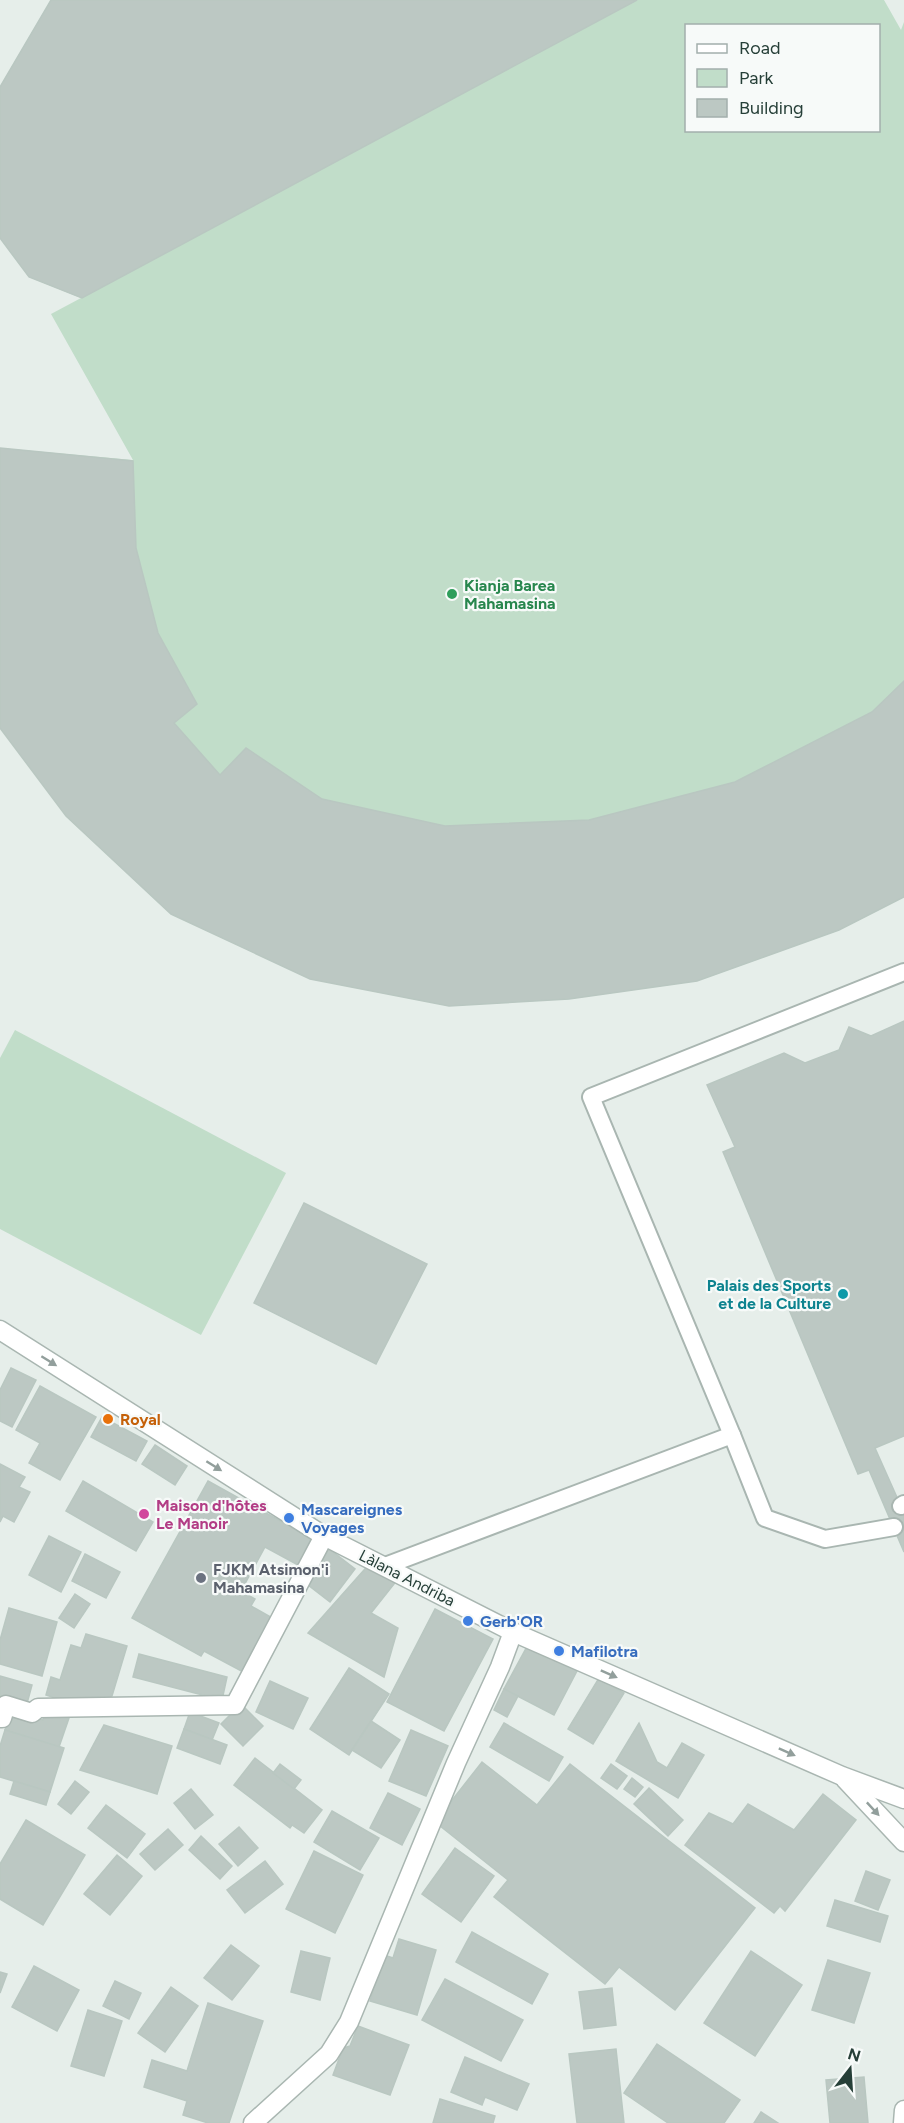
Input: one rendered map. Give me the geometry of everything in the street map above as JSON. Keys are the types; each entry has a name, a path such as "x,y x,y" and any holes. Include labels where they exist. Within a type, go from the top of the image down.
{"street":[{"name":"Làlana Andriba","path":"0,1330 324,1536 513,1632 842,1776 904,1799"},
{"path":"0,1718 2,1718 6,1705 32,1713 38,1708 235,1705 324,1536"},
{"path":"253,2123 329,2054 349,2022 513,1632"},
{"path":"842,1776 904,1842"},
{"path":"903,2123 904,2110"}],"lane":[{"path":"894,1527 825,1539 765,1518 591,1097 904,972"},
{"path":"385,1566 732,1435"}],"green space":[{"name":"Kianja Barea Mahamasina","path":"51,0 884,0 901,30 904,22 904,897 839,930 697,981 569,999 449,1006 310,979 171,914 66,816 0,728 0,448 133,460 51,314 81,298 29,277 0,238 0,87"},
{"path":"15,1030 286,1173 201,1335 0,1229 0,1058"}],"building":[{"path":"51,0 637,0 82,298 29,277 0,238 0,87"},
{"path":"0,448 133,461 136,548 158,633 197,704 174,723 220,775 246,748 322,799 445,826 589,820 735,782 872,712 904,681 904,897 839,930 697,981 569,999 449,1006 310,979 171,914 66,816 0,728"},
{"name":"Palais des Sports et de la Culture","path":"904,1021 904,1436 875,1448 904,1513 904,1552 869,1470 858,1474 723,1152 735,1147 707,1085 784,1053 805,1063 839,1050 849,1027 871,1036"},
{"path":"304,1203 427,1264 376,1364 254,1303"},
{"path":"11,1368 36,1380 12,1427 0,1421 0,1390"},
{"path":"40,1386 96,1417 60,1480 29,1463 40,1443 16,1430"},
{"path":"102,1417 147,1441 136,1461 91,1437"},
{"path":"155,1445 187,1466 175,1485 142,1464"},
{"path":"0,1464 25,1477 19,1487 30,1492 14,1522 3,1516 0,1522"},
{"path":"83,1481 153,1522 136,1551 66,1511"},
{"name":"FJKM Atsimon'i Mahamasina","path":"208,1481 313,1539 298,1565 265,1547 241,1591 255,1599 251,1606 276,1620 247,1674 204,1651 201,1656 132,1618"},
{"path":"49,1536 81,1552 61,1592 29,1575"},
{"path":"328,1548 355,1569 330,1602 303,1581"},
{"path":"85,1554 120,1572 106,1598 72,1581"},
{"path":"372,1561 398,1579 371,1613 398,1628 384,1677 308,1633"},
{"path":"75,1594 90,1604 74,1628 59,1618"},
{"path":"9,1608 57,1622 42,1676 0,1664 0,1640"},
{"path":"435,1609 493,1639 444,1731 387,1702"},
{"path":"86,1634 127,1646 112,1696 80,1706 46,1695 51,1677 60,1680 71,1645 81,1648"},
{"path":"530,1641 579,1667 554,1715 504,1689"},
{"path":"139,1654 227,1677 222,1700 133,1677"},
{"path":"349,1668 389,1694 349,1755 310,1729"},
{"path":"0,1676 32,1685 26,1707 0,1710"},
{"path":"599,1678 624,1693 593,1744 568,1729"},
{"path":"270,1681 308,1698 293,1729 256,1712"},
{"path":"504,1689 518,1696 507,1717 494,1710"},
{"path":"241,1704 263,1726 243,1746 221,1724"},
{"path":"11,1710 43,1720 45,1711 69,1718 59,1747 5,1730"},
{"path":"190,1712 219,1723 212,1740 184,1729"},
{"path":"371,1721 400,1740 381,1768 352,1750"},
{"path":"504,1723 563,1757 549,1781 490,1747"},
{"path":"639,1723 657,1762 667,1768 682,1743 704,1755 678,1798 616,1761"},
{"path":"104,1725 172,1746 157,1794 80,1770"},
{"path":"184,1729 227,1745 220,1764 177,1748"},
{"path":"5,1730 64,1748 50,1792 0,1777 0,1746"},
{"path":"411,1730 448,1746 426,1796 389,1781"},
{"path":"255,1758 322,1810 304,1833 292,1825 290,1828 234,1785"},
{"path":"482,1762 537,1805 570,1764 755,1908 675,2010 619,1967 605,1984 494,1897 508,1880 435,1822"},
{"path":"280,1764 301,1780 294,1789 273,1773"},
{"path":"611,1764 627,1776 617,1789 601,1778"},
{"path":"632,1778 643,1787 635,1797 624,1789"},
{"path":"14,1781 50,1792 46,1805 10,1794"},
{"path":"75,1781 89,1792 71,1814 58,1804"},
{"path":"649,1788 683,1820 668,1836 634,1804"},
{"path":"191,1789 213,1815 195,1829 174,1803"},
{"path":"388,1793 420,1809 402,1845 370,1828"},
{"path":"823,1794 856,1820 785,1911 780,1906 774,1913 685,1845 709,1813 733,1824 748,1804 794,1830"},
{"path":"106,1805 145,1834 127,1858 88,1828"},
{"path":"332,1811 379,1838 360,1870 314,1842"},
{"path":"26,1820 85,1855 43,1925 0,1899 0,1864"},
{"path":"239,1827 258,1848 238,1866 219,1844"},
{"path":"168,1829 183,1845 155,1870 140,1854"},
{"path":"201,1836 232,1866 220,1879 189,1850"},
{"path":"455,1848 494,1876 461,1922 422,1894"},
{"path":"314,1851 363,1875 335,1933 286,1909"},
{"path":"117,1855 142,1876 110,1915 84,1894"},
{"path":"265,1861 283,1884 245,1913 227,1890"},
{"path":"866,1871 890,1880 878,1910 855,1901"},
{"path":"835,1900 888,1916 880,1942 827,1926"},
{"path":"472,1932 548,1974 532,2004 456,1962"},
{"path":"399,1939 436,1950 417,2015 370,2001 384,1955 393,1958"},
{"path":"231,1945 259,1966 232,2000 204,1978"},
{"path":"301,1951 330,1958 320,2000 291,1992"},
{"path":"751,1951 802,1985 755,2056 704,2023"},
{"path":"828,1960 870,1973 854,2023 812,2010"},
{"path":"34,1966 79,1990 57,2031 12,2007"},
{"path":"0,1972 7,1974 0,1993"},
{"path":"445,1979 523,2020 501,2061 422,2020"},
{"path":"115,1981 141,1993 129,2019 103,2006"},
{"path":"171,1987 198,2006 165,2052 138,2033"},
{"path":"612,1988 616,2025 584,2029 579,1992"},
{"path":"208,2003 263,2021 229,2123 208,2123 183,2115 187,2101 144,2087 152,2060 187,2071"},
{"path":"88,2010 122,2021 104,2076 71,2066"},
{"path":"358,2026 409,2045 390,2095 333,2075 343,2048 350,2046"},
{"path":"657,2044 740,2100 724,2123 668,2123 624,2093"},
{"path":"616,2049 624,2123 577,2123 569,2054"},
{"path":"465,2057 529,2084 517,2110 485,2097 482,2105 451,2092"},
{"path":"864,2077 868,2123 830,2123 826,2080"},
{"path":"440,2099 495,2116 493,2123 433,2123"},
{"path":"761,2112 778,2123 754,2123"}],"place":[{"name":"Kianja Barea Mahamasina","path":"452,594"},
{"name":"Palais des Sports et de la Culture","path":"843,1294"},
{"name":"Royal","path":"108,1419"},
{"name":"Maison d'hôtes Le Manoir","path":"144,1514"},
{"name":"Mascareignes Voyages","path":"289,1518"},
{"name":"FJKM Atsimon'i Mahamasina","path":"201,1578"},
{"name":"Gerb'OR","path":"468,1621"},
{"name":"Mafilotra","path":"559,1651"}]}
